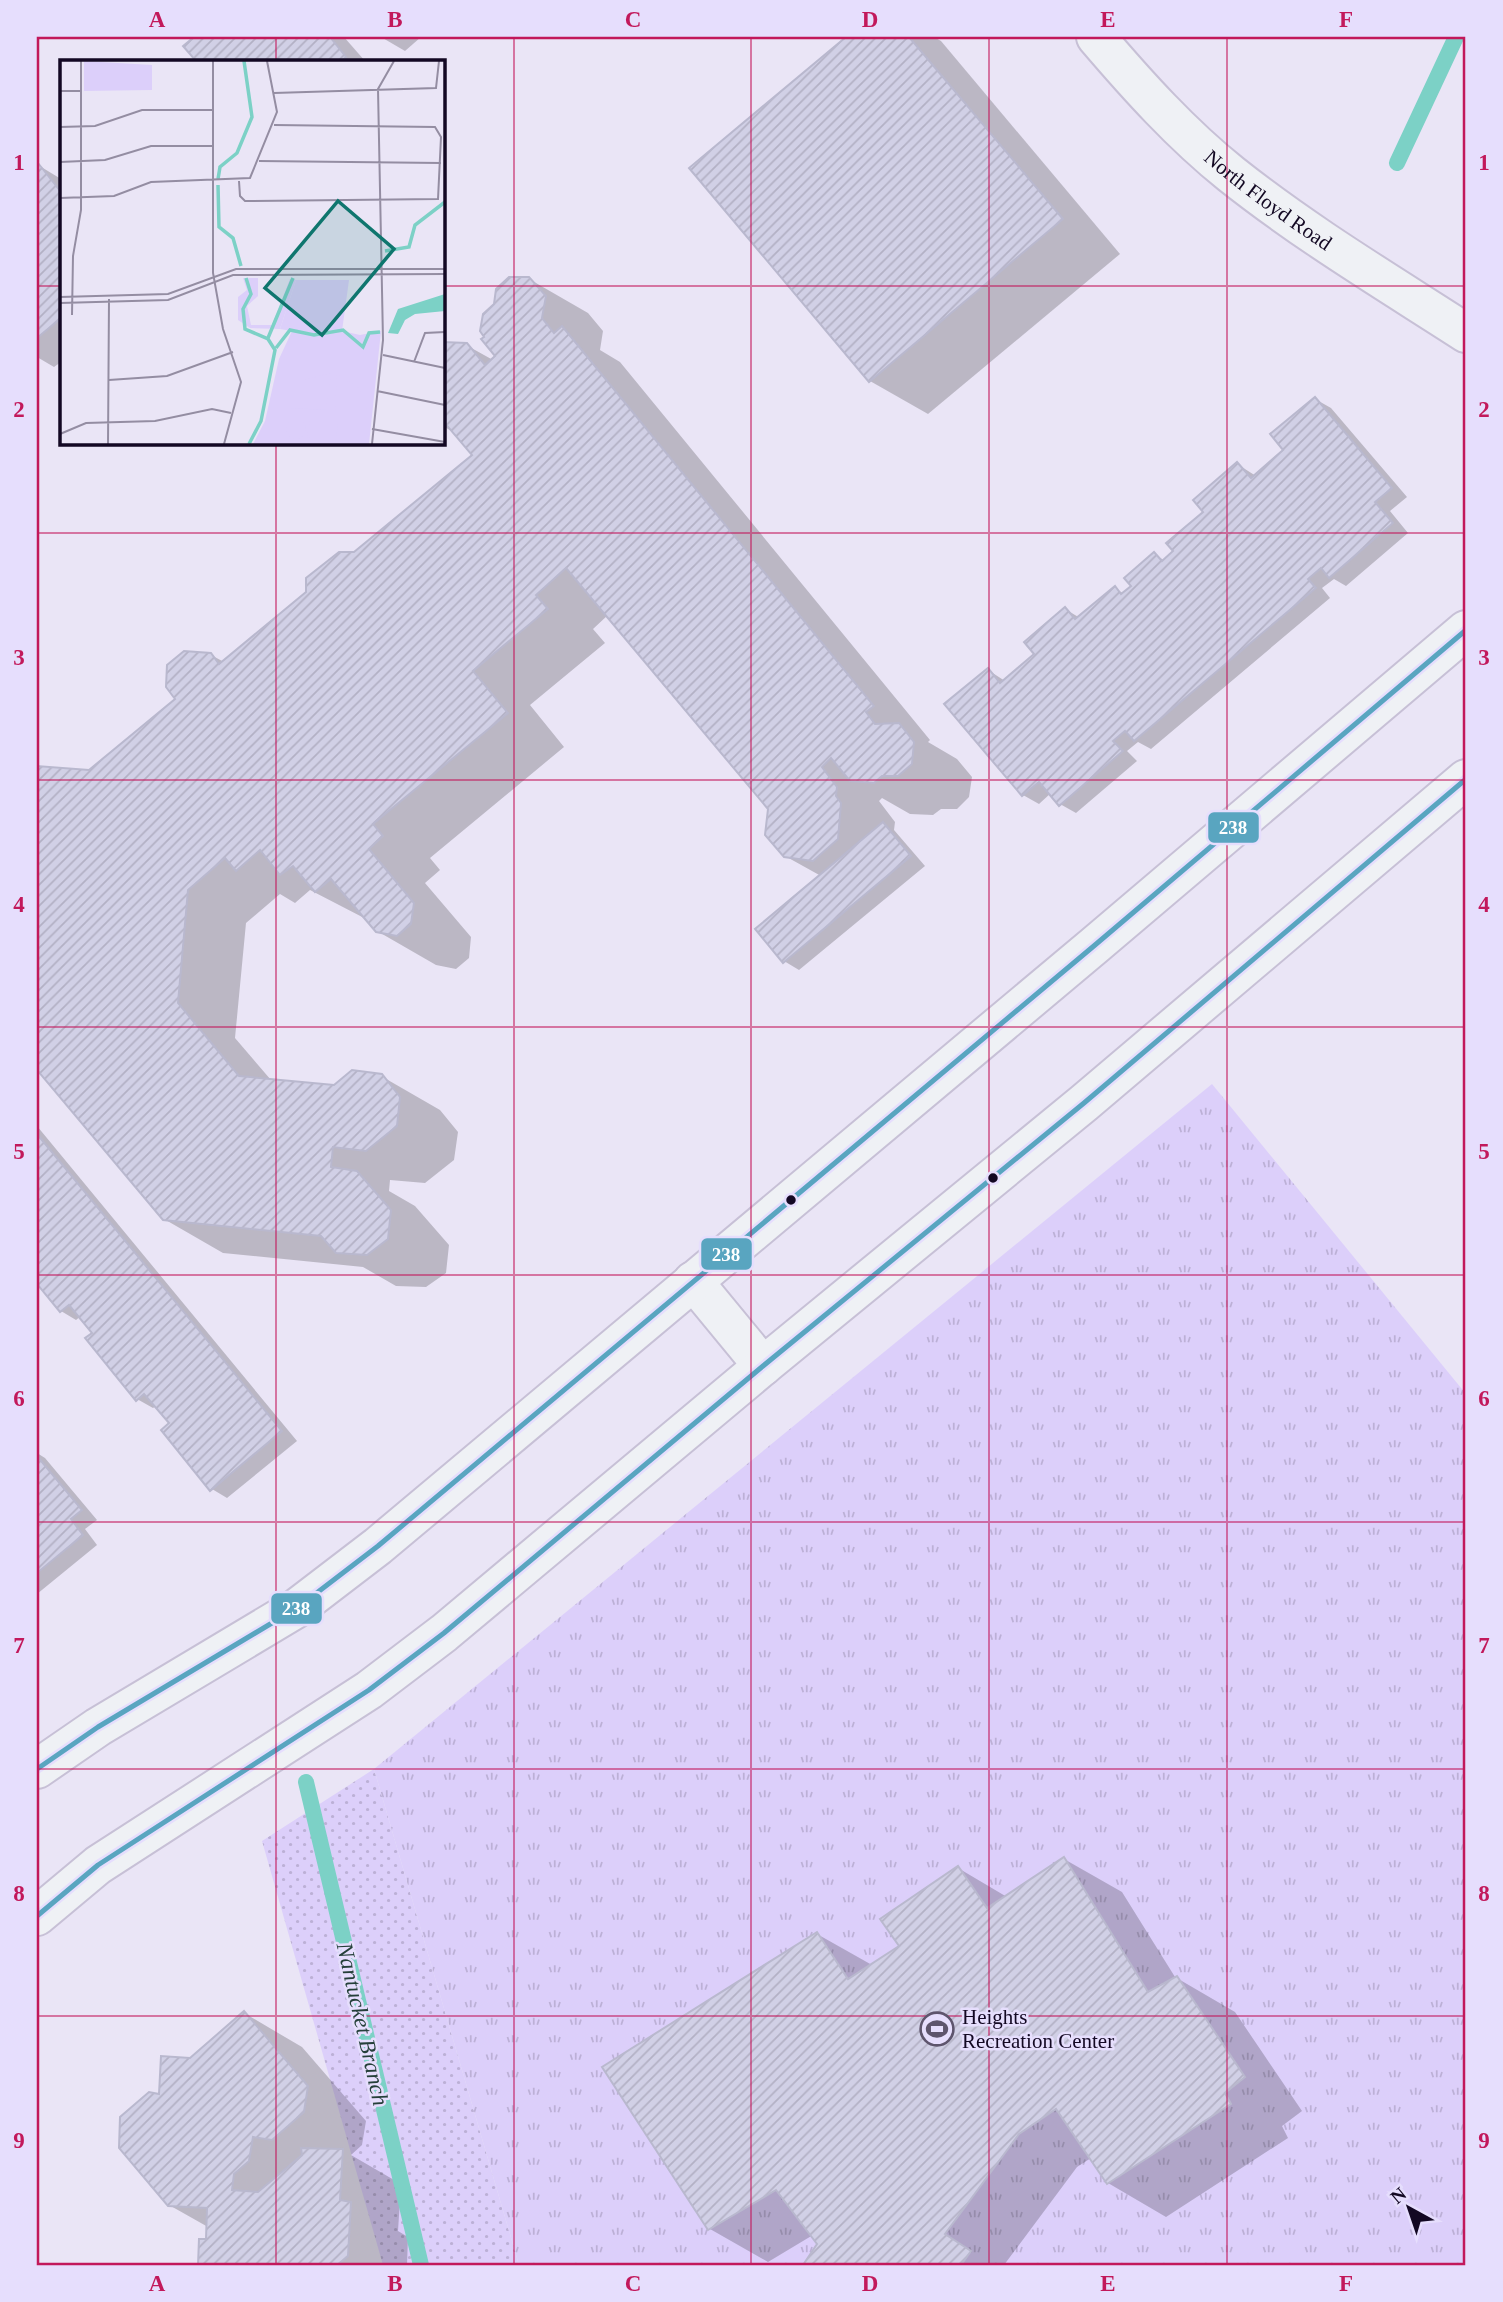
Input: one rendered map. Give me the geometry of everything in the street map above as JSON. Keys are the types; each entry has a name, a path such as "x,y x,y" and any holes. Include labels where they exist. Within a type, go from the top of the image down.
{"main road":[{"name":"North Floyd Road","path":"1096,37 1133,80 1195,143 1231,174 1338,250 1466,333"},
{"path":"37,1769 98,1727 297,1608 378,1546 1466,630"},
{"path":"37,1916 99,1865 137,1839 282,1748 380,1682 482,1601 1084,1103 1466,779"},
{"path":"693,1281 763,1366"}],"green space":[{"path":"1212,1084 1466,1394 1466,2265 519,2265 374,1769"},
{"path":"374,1769 519,2265 383,2265 262,1841"}],"building":[{"path":"194,37 330,37 346,57 342,60 195,60 183,46"},
{"path":"846,37 909,37 1063,219 869,382 689,168"},
{"path":"38,163 60,191 60,319 37,338"},
{"path":"509,277 529,277 546,296 542,318 554,333 562,326 874,706 866,712 875,724 899,723 914,742 912,764 898,776 882,776 874,783 850,781 831,758 822,767 837,787 836,796 841,803 838,839 813,861 784,857 765,835 768,809 566,568 536,595 548,609 473,671 508,713 373,824 383,836 369,849 414,903 411,924 397,936 376,932 331,879 315,892 293,866 280,875 260,850 236,871 225,858 188,890 178,1003 239,1076 334,1085 352,1070 382,1074 400,1097 397,1126 366,1151 333,1147 331,1167 357,1171 391,1210 388,1239 367,1255 336,1253 321,1236 163,1220 37,1070 37,766 89,770 175,699 166,687 167,665 184,651 211,653 219,664 306,592 306,578 339,552 354,552 472,455 444,422 444,342 467,343 485,365 495,356 481,339 484,337 480,331 483,314 494,304 496,289"},
{"path":"1315,397 1392,488 1375,502 1393,523 1329,578 1321,568 1308,579 1316,588 1134,741 1125,731 1113,741 1123,751 1059,806 1039,782 1022,796 944,704 988,668 1000,683 1034,654 1024,642 1065,607 1075,619 1115,586 1121,594 1131,586 1124,578 1154,552 1162,561 1173,551 1166,543 1203,512 1193,500 1237,462 1251,478 1283,450 1270,434"},
{"path":"883,822 911,856 783,963 755,929"},
{"path":"37,1134 282,1431 210,1491 161,1430 169,1423 144,1394 136,1401 85,1338 92,1333 69,1305 60,1312 37,1284"},
{"path":"37,1456 82,1510 71,1519 83,1535 37,1573"},
{"name":"Heights Recreation Center","path":"1064,1857 1148,1992 1177,1976 1245,2077 1225,2093 1231,2104 1107,2184 1056,2109 1019,2134 945,2234 971,2251 961,2265 803,2265 817,2244 776,2190 708,2230 602,2067 817,1932 848,1979 899,1946 880,1919 958,1866 987,1908"},
{"path":"244,2011 308,2086 304,2112 272,2140 253,2137 249,2161 234,2174 232,2190 258,2192 302,2155 301,2148 343,2149 340,2200 351,2202 348,2256 337,2265 198,2265 199,2239 206,2239 207,2208 168,2206 119,2148 120,2117 149,2092 159,2094 161,2056 190,2058"}],"waterway":[{"name":"Nantucket Branch","path":"1397,163 1456,37"},
{"name":"Nantucket Branch","path":"306,1782 421,2265"}],"transit line":[{"name":"238","path":"37,1769 98,1727 297,1608 378,1546 1466,630"},
{"name":"238","path":"37,1916 98,1865 369,1690 444,1633 763,1366 1084,1103 1466,779"}],"place":[{"name":"Heights Recreation Center","path":"937,2029"}]}
